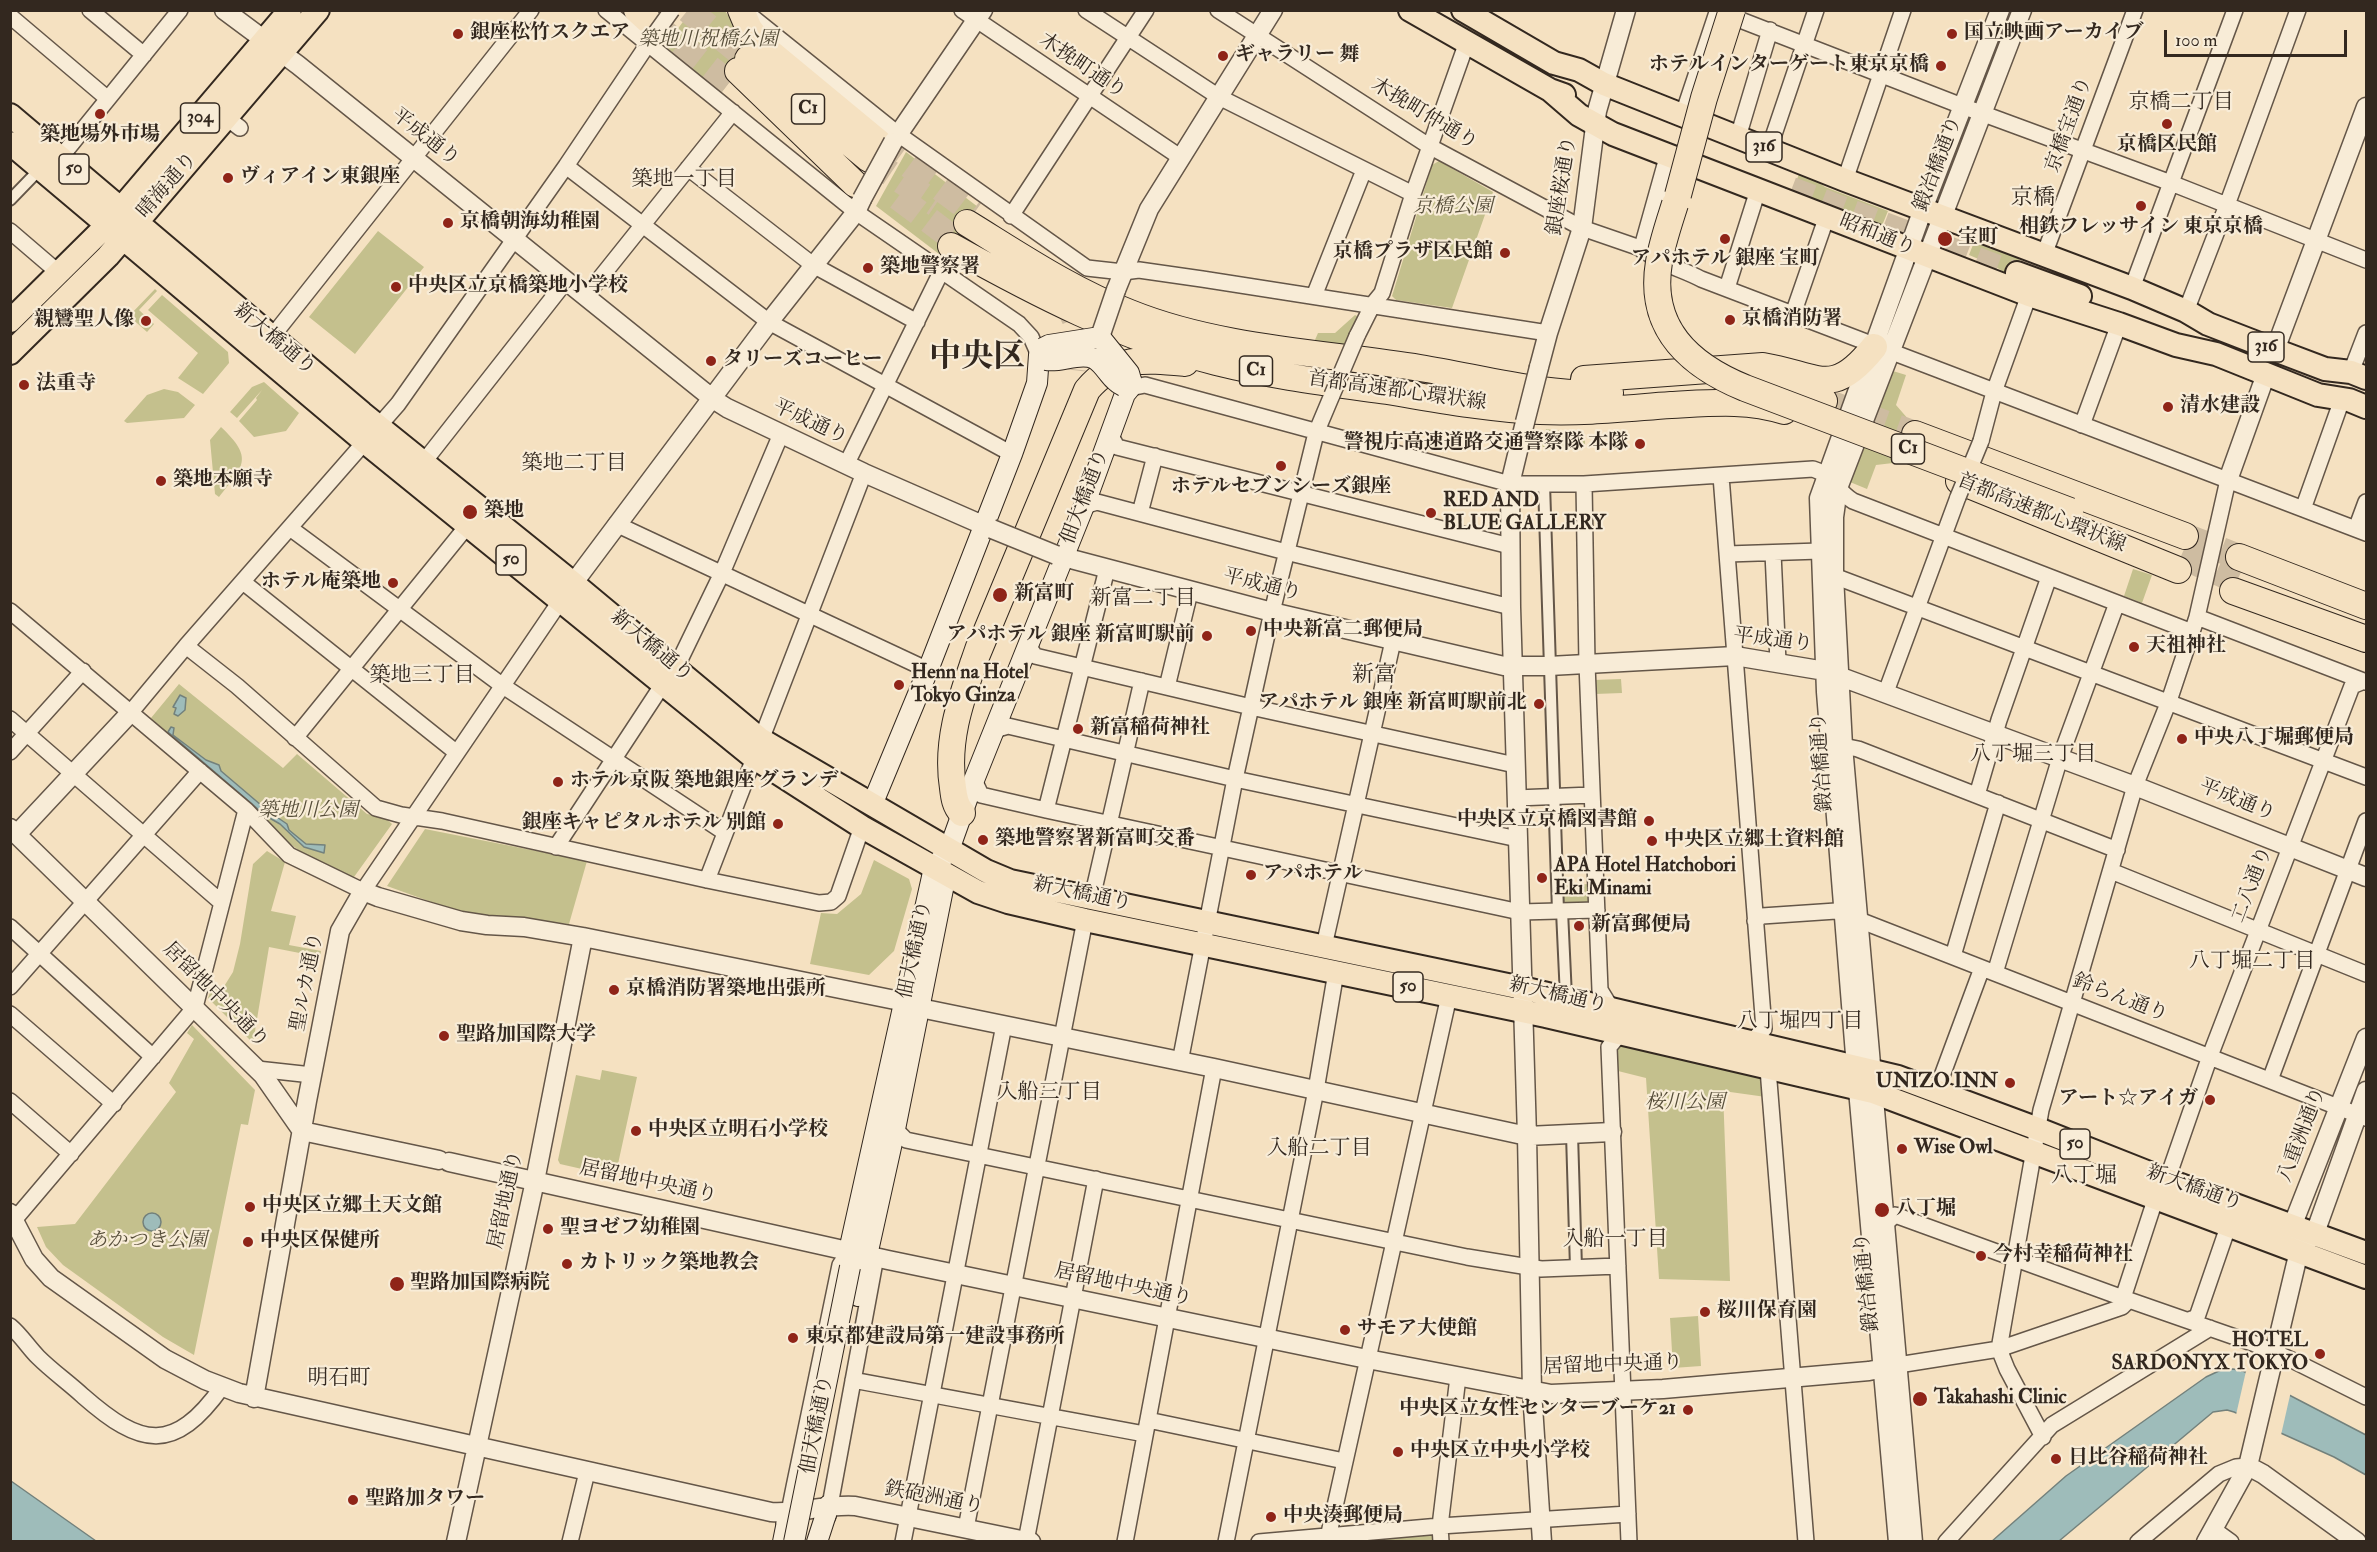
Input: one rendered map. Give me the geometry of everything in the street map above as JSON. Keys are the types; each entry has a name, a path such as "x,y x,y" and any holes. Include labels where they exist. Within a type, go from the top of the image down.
{"highway":[{"path":"743,10 749,29 762,46 872,168"},
{"name":"C1","path":"1722,11 1704,98 1658,264 1658,296 1669,332 1694,359 1737,385 2181,554"},
{"path":"738,71 872,168"},
{"path":"961,231 984,248 1052,289"},
{"name":"首都高速都心環状線","path":"961,231 996,271 1025,288 1080,314 1159,333 1218,338 1575,393 1752,385 1783,389 1819,412 1736,402 1560,411 1500,407 1254,370 1217,362 1159,333 1107,295 961,231"},
{"path":"1159,333 1240,358 1532,396"},
{"name":"首都高速都心環状線","path":"1159,333 1308,343 1422,362 1493,380"},
{"path":"1422,362 1568,380 1763,366 1782,369 1820,381 1830,381 1846,375 1882,349"},
{"path":"973,663 1081,401 1095,381 1113,368 1143,360 1254,370"},
{"path":"962,813 957,808 954,797 950,751 955,721 973,663 1089,364"},
{"name":"首都高速都心環状線","path":"1915,434 2181,554"},
{"name":"首都高速都心環状線","path":"1903,458 2181,554"},
{"path":"2359,636 2236,576 2367,606"}],"main road":[{"name":"晴海通り","path":"10,321 60,273 122,224 233,123 274,48 290,10"},
{"name":"晴海通り","path":"10,353 102,262 122,224 274,48 318,10"},
{"name":"昭和通り","path":"1411,11 1550,90 1599,104 1794,181"},
{"name":"昭和通り","path":"1472,13 1554,63 1579,70 1599,104 1669,156 2029,295 2176,345 2216,354"},
{"name":"昭和通り","path":"1599,104 1684,116 1845,180 2132,288 2186,310 2208,324 2275,350 2325,369 2359,375"},
{"name":"新大橋通り","path":"10,115 60,158 122,224 371,434 423,463 567,591 756,748 862,827 990,897 1085,920 1324,946 1522,988 1752,1041 1864,1080 2034,1151 2162,1189 2293,1224 2367,1253"},
{"name":"新大橋通り","path":"10,143 40,169 122,224 271,338 468,525 567,591"},
{"name":"昭和通り","path":"2208,324 2183,322 2019,266 2180,334 2216,354 2318,394 2349,400 2367,407"},
{"path":"1042,355 1052,361 1089,364 1116,383 1128,384 1129,373 1100,337"},
{"path":"872,806 988,528 1037,383 1042,355 1049,345 1100,337"},
{"path":"1089,364 1100,337"},
{"name":"昭和通り","path":"2325,369 2351,387 2367,393"},
{"name":"佃大橋通り","path":"794,1542 860,1257 940,871 1060,556 1084,506 1128,384"},
{"name":"昭和通り","path":"2318,394 2340,408 2367,419"},
{"name":"新大橋通り","path":"756,748 872,806 999,877 1092,898 1336,972 1523,1012 1768,1069 1864,1080 1898,1077 2038,1129 2229,1224 2367,1277"},
{"name":"佃大橋通り","path":"806,1542 858,1296 860,1257 895,1129 912,1005"},
{"path":"817,1542 829,1505"},
{"path":"783,1542 789,1512"}],"street":[{"path":"90,10 144,55"},
{"path":"60,158 180,10"},
{"name":"平成通り","path":"224,10 413,157 712,399 846,465 988,528 1060,556 1190,592 1512,667 1735,656 1832,673 2135,786 2367,877"},
{"path":"271,338 531,10"},
{"path":"606,10 646,28 733,112 872,168 1011,216 1087,268 1123,272 1139,270 1373,304 1548,333"},
{"path":"14,831 74,774 131,712 398,404 566,166 646,28 672,10"},
{"path":"1086,10 1219,98 1413,194"},
{"path":"1011,216 1146,10"},
{"name":"木挽町仲通り","path":"1218,10 1429,146 1582,228 1642,249 1648,255 1727,288 1882,349 2362,531"},
{"path":"1100,337 1107,295 1123,272 1149,209 1274,10"},
{"name":"銀座桜通り","path":"1542,1542 1532,1391 1527,1136 1512,667 1510,484 1548,333 1582,228 1599,104 1626,10"},
{"path":"1769,149 1816,10"},
{"path":"1845,180 1903,10"},
{"name":"鍛冶橋通り","path":"1933,213 1962,106 2000,10"},
{"name":"鍛冶橋通り","path":"1851,916 1843,746 1832,673 1834,518 1838,488 1882,349 1933,213 1982,114 2022,10"},
{"name":"京橋宝通り","path":"2044,255 2136,10"},
{"path":"2132,288 2235,10"},
{"path":"2186,310 2298,10"},
{"path":"1684,116 1722,11 1982,114 2171,183 2367,260"},
{"path":"567,591 813,265 872,168 974,14"},
{"name":"木挽町通り","path":"974,14 1089,97 1180,157"},
{"path":"10,16 108,99"},
{"path":"1738,137 1770,30"},
{"path":"1180,1062 1235,779 1286,552 1316,433 1357,336 1373,304 1382,293 1429,146 1467,42"},
{"path":"2275,350 2367,107"},
{"path":"585,297 733,112"},
{"path":"1642,249 1669,156"},
{"path":"566,166 769,322 1012,454"},
{"path":"688,168 813,265 917,322"},
{"path":"872,168 942,270 1019,324 1031,337 1042,355"},
{"path":"10,200 40,169"},
{"path":"1314,296 1364,170"},
{"path":"1727,288 1758,190"},
{"path":"1793,314 1827,216"},
{"path":"10,231 60,273"},
{"path":"846,465 942,270"},
{"path":"423,463 566,281"},
{"path":"1886,692 1943,536 1981,441 1994,392 2029,295"},
{"path":"2082,425 2119,324"},
{"path":"2359,375 2367,333"},
{"name":"鍛冶橋通り","path":"1882,349 1827,473 1819,498 1820,551 1832,673 1864,1080 1891,1367 1913,1542"},
{"path":"2043,1437 1999,1349 2041,1110 2135,786 2169,701 2197,617 2228,480 2266,374"},
{"path":"1128,384 1145,386 1510,484 1584,483 1813,469 1827,473 1845,496 1853,501 2192,632"},
{"path":"2303,509 2340,408"},
{"path":"556,847 670,676 722,573 781,434"},
{"path":"1110,434 1117,447 1510,546"},
{"path":"1140,513 1155,456"},
{"path":"707,880 864,473"},
{"path":"1721,476 1764,1029 1752,1041"},
{"path":"1584,483 1587,664 1600,990 1611,1008"},
{"path":"1544,484 1553,797 1566,998"},
{"path":"1084,506 1097,502 1286,552 1511,607"},
{"path":"2362,531 2367,502"},
{"path":"616,524 928,670"},
{"path":"295,738 468,525"},
{"path":"290,528 503,686 724,832"},
{"path":"1727,554 1820,551"},
{"path":"1773,553 1778,662"},
{"path":"1046,810 1107,569"},
{"path":"1834,576 2367,777"},
{"path":"1977,795 1995,733 2049,577"},
{"path":"243,582 457,753"},
{"name":"聖ルカ通り","path":"254,1398 340,931 363,891 567,591"},
{"path":"1167,687 1190,592"},
{"path":"1936,1092 1989,970 2060,758 2117,603"},
{"path":"10,611 246,810 289,855 378,897 461,921 487,926 524,927 583,937 1214,1068 1527,1136 1612,1132"},
{"path":"2197,617 2365,681"},
{"path":"1324,946 1393,641"},
{"path":"1028,645 1035,656 1251,707 1515,765"},
{"path":"186,646 237,686 376,808 414,818 442,821 819,903 831,902 838,896 862,827"},
{"path":"10,752 82,671"},
{"path":"1092,898 1142,681"},
{"name":"二八通り","path":"2126,1299 2162,1189 2210,1056 2352,686 2365,681"},
{"path":"10,719 222,903"},
{"path":"994,729 1008,726 1235,779 1518,839"},
{"path":"1843,746 1858,749 2117,849"},
{"path":"10,987 201,771"},
{"path":"974,780 981,795 1221,850 1520,912 1597,909"},
{"path":"1516,798 1592,795"},
{"path":"1953,956 1998,803"},
{"path":"12,1220 195,1007 246,810"},
{"path":"2270,1080 2367,821"},
{"name":"居留地中央通り","path":"14,831 257,1069 302,1131 535,1180 860,1257 1551,1394 1794,1378 1891,1367"},
{"path":"2111,871 2367,974"},
{"name":"鈴らん通り","path":"1755,921 1762,916 1836,911 2362,1117"},
{"path":"966,1528 1085,920"},
{"path":"10,927 153,1057"},
{"name":"居留地通り","path":"456,1542 535,1180 583,937"},
{"path":"1226,1542 1316,1090 1336,972"},
{"path":"1327,1539 1449,996"},
{"path":"10,1014 114,1104"},
{"path":"903,1542 1004,1025"},
{"path":"1620,1034 1609,1047 1629,1542"},
{"name":"八重洲通り","path":"2293,1224 2338,1106 2367,1038"},
{"path":"1125,1542 1214,1068"},
{"path":"257,1069 312,1076"},
{"path":"1768,1069 1806,1542"},
{"name":"鍛冶橋通り","path":"1864,1080 1885,1224 1898,1542"},
{"path":"2299,1251 2315,1233 2362,1117 2367,1091"},
{"path":"10,1101 71,1154"},
{"path":"895,1129 906,1140 1467,1257 1541,1269 1618,1266"},
{"path":"1572,1134 1576,1268"},
{"path":"1025,1541 1096,1179"},
{"path":"1885,1224 1895,1215 2189,1320 2275,1353 2367,1398"},
{"name":"鉄砲洲通り","path":"12,1220 34,1259 51,1278 165,1359 222,1387 254,1398 771,1512 789,1512 829,1505 855,1506 1025,1541"},
{"path":"2189,1320 2197,1317 2229,1224"},
{"path":"2231,1542 2210,1535 2248,1466 2299,1251 2293,1224"},
{"path":"777,1542 789,1512 840,1265 860,1257 853,1380 824,1542"},
{"path":"1891,1367 1999,1349 2122,1307 2126,1299"},
{"path":"10,1326 38,1358 99,1409 124,1428 144,1436 171,1433 194,1421 206,1410 222,1387"},
{"path":"1946,1542 2052,1425 2211,1328"},
{"path":"1441,1542 1440,1526 1458,1377"},
{"path":"853,1380 1050,1417 1246,1440 1344,1461"},
{"path":"2138,1542 2212,1479 2227,1470 2248,1466 2263,1474 2357,1542"},
{"path":"570,1542 587,1472"},
{"path":"1259,1542 1327,1539 1440,1526 1628,1514"}],"green space":[{"name":"築地川祝橋公園","path":"691,11 725,11 753,51 721,93 665,46"},
{"path":"906,152 978,207 943,257 876,206"},
{"name":"京橋公園","path":"1439,161 1493,192 1452,308 1396,300 1392,296 1432,165"},
{"path":"1801,169 1825,187 1888,211 1881,228 1791,194"},
{"path":"378,231 424,267 355,354 309,317"},
{"path":"1976,237 2021,255 2013,278 1993,265 1969,255"},
{"path":"155,289 157,291 139,310 154,324 147,332 129,316"},
{"path":"162,295 228,352 229,363 203,394 178,378 198,353 148,310"},
{"path":"1355,315 1359,317 1324,393 1294,388 1318,333 1335,333"},
{"path":"1893,371 1906,375 1896,405 1909,420 1893,463 1876,465 1867,489 1850,482"},
{"path":"264,382 299,413 286,431 254,437 239,421 257,400 262,390 237,418 230,412 252,387"},
{"path":"164,389 178,392 195,405 184,418 127,423 124,421 147,395"},
{"path":"221,427 238,447 242,462 219,497 215,494 210,440"},
{"path":"1546,429 1585,434 1585,448 1542,447"},
{"path":"2133,569 2152,575 2142,603 2124,596"},
{"path":"1621,679 1622,693 1595,694 1594,680"},
{"name":"築地川公園","path":"179,684 283,768 297,754 367,814 384,817 392,824 354,877 316,863 285,840 151,718"},
{"name":"築地川公園","path":"425,829 587,861 569,924 459,912 387,886"},
{"path":"267,851 285,862 271,911 296,916 289,945 321,951 320,957 269,947 253,1043 208,998 214,982 223,988 233,972 253,864"},
{"path":"874,860 909,879 912,889 894,951 869,975 810,964 821,913 837,914 861,894"},
{"path":"1588,884 1589,903 1560,905 1559,886"},
{"name":"あかつき公園","path":"192,1025 255,1090 248,1125 241,1124 194,1355 163,1337 63,1265 46,1247 37,1227 75,1224 176,1092 169,1083 194,1039 187,1033"},
{"name":"桜川公園","path":"1620,1042 1764,1073 1766,1097 1723,1091 1730,1281 1659,1279 1646,1078 1618,1071 1616,1046"},
{"path":"602,1070 637,1077 618,1164 613,1163 605,1169 604,1174 560,1164 558,1160 576,1075 600,1080"},
{"path":"1698,1316 1701,1366 1673,1368 1670,1318"},
{"path":"1435,1532 1436,1541 1343,1541"}],"water":[{"path":"180,695 186,698 185,710 178,716 174,714 176,708 173,707"},
{"path":"171,727 174,728 173,735 206,760 219,765 221,771 287,824 289,830 306,844 325,845 324,853 304,847 280,824 266,816 168,732"},
{"path":"152,1213 158,1216 161,1222 158,1228 152,1231 146,1228 143,1222 146,1216"},
{"path":"2221,1370 2243,1371 2366,1435 2366,1475 2334,1457 2234,1412 2227,1410 2213,1412 2059,1541 1991,1542 2066,1476 2206,1377"},
{"path":"11,1481 96,1541 11,1541"}],"pier":[{"path":"2246,1371 2291,1391 2281,1435 2236,1415"}],"tunnel":[{"path":"688,10 748,59"},
{"path":"648,20 729,83"},
{"path":"878,142 974,213"},
{"path":"869,159 936,204"},
{"path":"1792,188 2017,273"},
{"path":"898,197 955,240"},
{"path":"1061,297 1072,313 1079,332 1082,351 1081,371"},
{"path":"1824,401 1915,434"},
{"path":"2185,536 2239,557"},
{"path":"2181,556 2237,581"}],"place":[{"name":"銀座松竹スクエア","path":"458,34"},
{"name":"国立映画アーカイブ","path":"1952,34"},
{"name":"ギャラリー 舞","path":"1223,56"},
{"name":"ホテルインターゲート東京京橋","path":"1941,66"},
{"name":"築地場外市場","path":"100,114"},
{"name":"京橋区民館","path":"2167,124"},
{"name":"ヴィアイン東銀座","path":"228,178"},
{"name":"相鉄フレッサイン 東京京橋","path":"2141,206"},
{"name":"京橋朝海幼稚園","path":"448,223"},
{"name":"アパホテル 銀座 宝町","path":"1725,239"},
{"name":"宝町","path":"1945,239"},
{"name":"京橋プラザ区民館","path":"1505,253"},
{"name":"築地警察署","path":"868,268"},
{"name":"中央区立京橋築地小学校","path":"396,287"},
{"name":"京橋消防署","path":"1730,320"},
{"name":"親鸞聖人像","path":"146,321"},
{"name":"タリーズコーヒー","path":"711,361"},
{"name":"法重寺","path":"24,385"},
{"name":"清水建設","path":"2168,407"},
{"name":"警視庁高速道路交通警察隊 本隊","path":"1640,444"},
{"name":"ホテルセブンシーズ銀座","path":"1281,466"},
{"name":"築地本願寺","path":"161,481"},
{"name":"築地","path":"470,512"},
{"name":"RED AND BLUE GALLERY","path":"1431,513"},
{"name":"ホテル庵築地","path":"393,583"},
{"name":"新富町","path":"1000,595"},
{"name":"中央新富二郵便局","path":"1251,631"},
{"name":"アパホテル 銀座 新富町駅前","path":"1207,636"},
{"name":"天祖神社","path":"2134,647"},
{"name":"Henn na Hotel Tokyo Ginza","path":"899,685"},
{"name":"アパホテル 銀座 新富町駅前北","path":"1539,704"},
{"name":"新富稲荷神社","path":"1078,729"},
{"name":"中央八丁堀郵便局","path":"2182,739"},
{"name":"ホテル京阪 築地銀座 グランデ","path":"558,782"},
{"name":"中央区立京橋図書館","path":"1649,821"},
{"name":"銀座キャピタルホテル 別館","path":"778,824"},
{"name":"築地警察署新富町交番","path":"983,840"},
{"name":"中央区立郷土資料館","path":"1652,841"},
{"name":"アパホテル","path":"1251,875"},
{"name":"APA Hotel Hatchobori Eki Minami","path":"1542,878"},
{"name":"新富郵便局","path":"1579,926"},
{"name":"京橋消防署築地出張所","path":"614,990"},
{"name":"聖路加国際大学","path":"444,1036"},
{"name":"UNIZO INN","path":"2010,1083"},
{"name":"アート☆アイガ","path":"2210,1100"},
{"name":"中央区立明石小学校","path":"636,1131"},
{"name":"Wise Owl","path":"1902,1149"},
{"name":"中央区立郷土天文館","path":"250,1207"},
{"name":"八丁堀","path":"1882,1210"},
{"name":"聖ヨゼフ幼稚園","path":"548,1229"},
{"name":"中央区保健所","path":"248,1242"},
{"name":"今村幸稲荷神社","path":"1981,1256"},
{"name":"カトリック築地教会","path":"567,1264"},
{"name":"聖路加国際病院","path":"397,1284"},
{"name":"桜川保育園","path":"1705,1312"},
{"name":"サモア大使館","path":"1345,1330"},
{"name":"東京都建設局第一建設事務所","path":"793,1338"},
{"name":"HOTEL SARDONYX TOKYO","path":"2320,1354"},
{"name":"Takahashi Clinic","path":"1920,1399"},
{"name":"中央区立女性センターブーケ21","path":"1688,1410"},
{"name":"中央区立中央小学校","path":"1398,1452"},
{"name":"日比谷稲荷神社","path":"2056,1459"},
{"name":"聖路加タワー","path":"353,1500"},
{"name":"中央湊郵便局","path":"1271,1517"}],"district":[{"name":"京橋二丁目","path":"2181,103"},
{"name":"築地一丁目","path":"684,180"},
{"name":"京橋","path":"2033,199"},
{"name":"中央区","path":"977,359"},
{"name":"築地二丁目","path":"574,464"},
{"name":"新富二丁目","path":"1143,599"},
{"name":"築地三丁目","path":"422,676"},
{"name":"新富","path":"1374,676"},
{"name":"八丁堀三丁目","path":"2033,755"},
{"name":"八丁堀二丁目","path":"2252,962"},
{"name":"八丁堀四丁目","path":"1800,1022"},
{"name":"入船三丁目","path":"1049,1093"},
{"name":"入船二丁目","path":"1319,1149"},
{"name":"八丁堀","path":"2084,1177"},
{"name":"入船一丁目","path":"1615,1240"},
{"name":"明石町","path":"339,1379"}]}
